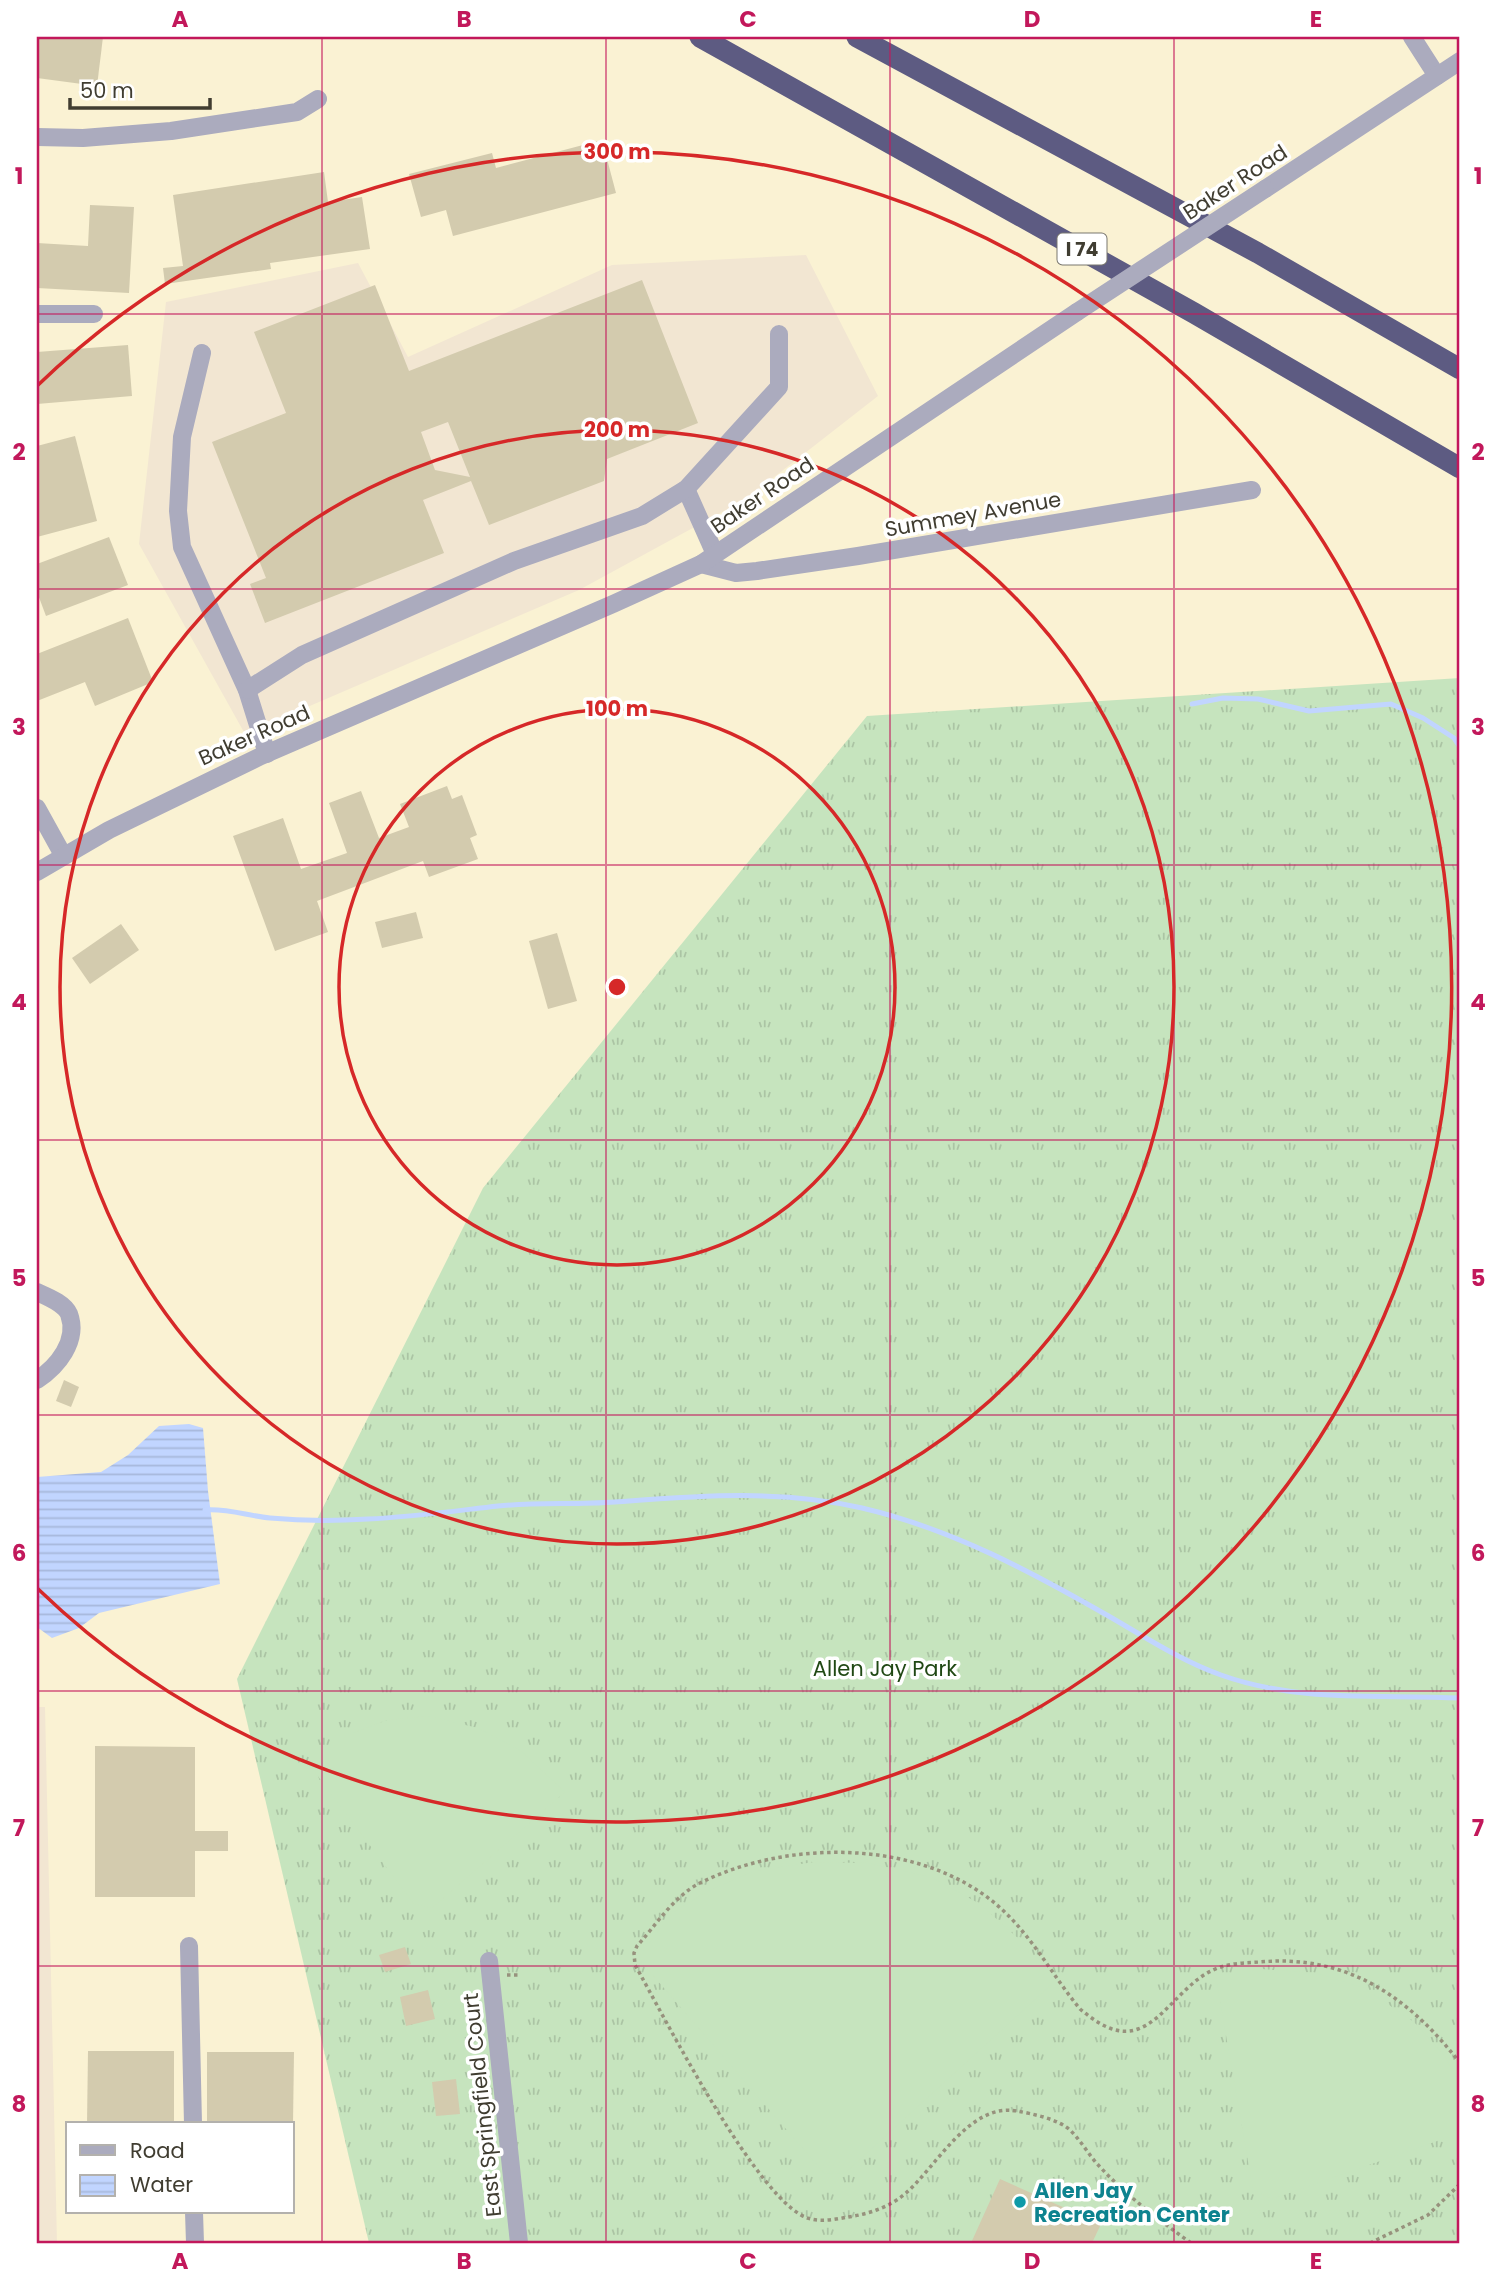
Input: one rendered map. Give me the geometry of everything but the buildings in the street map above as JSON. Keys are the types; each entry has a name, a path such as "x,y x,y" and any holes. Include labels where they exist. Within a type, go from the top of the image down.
{"highway":[{"name":"I 74","path":"700,37 1194,313 1460,468"},
{"path":"857,37 1258,253 1460,369"}],"street":[{"path":"1412,37 1437,76"},
{"name":"Baker Road","path":"37,872 109,830 267,754 613,604 708,559 1077,312 1460,61"},
{"path":"37,137 83,138 171,131 297,112 318,99"},
{"path":"37,314 94,314"},
{"path":"247,690 302,655 514,561 642,516 686,489 779,387 779,334"},
{"path":"202,353 182,437 178,511 182,547 247,690 267,754"},
{"path":"686,489 708,559"},
{"name":"Summey Avenue","path":"708,559 736,573 757,571 1252,490"},
{"path":"37,808 62,855"},
{"path":"37,1292 61,1304 69,1314 71,1330 66,1350 52,1370 37,1380"},
{"path":"189,1946 192,2122"},
{"name":"East Springfield Court","path":"489,1961 519,2243"},
{"path":"194,2214 195,2243"}],"path":[{"path":"1191,2243 1117,2185 1070,2130 1048,2119 1005,2110 996,2111 968,2127 906,2193 888,2205 862,2215 835,2220 812,2220 800,2215 782,2202 750,2161 710,2097 635,1965 634,1953 637,1946 682,1895 699,1883 736,1869 776,1859 824,1853 862,1853 901,1858 941,1871 976,1889 996,1904 1015,1922 1080,2009 1093,2019 1119,2031 1140,2028 1195,1980 1225,1965 1282,1960 1312,1962 1368,1981 1396,1997 1427,2023 1460,2063"},
{"path":"1370,2243 1429,2215 1460,2184"}],"shaded area":[{"path":"806,255 878,396 746,499 579,590 245,734 139,544 166,302 358,263 408,357 612,265"},
{"path":"37,1707 45,1707 57,2243 37,2243"}],"green space":[{"name":"Allen Jay Park","path":"1460,678 1460,2243 369,2243 237,1679 483,1188 867,716"},
{"path":"428,1716 478,1728 521,1751 565,1792 432,1908 414,1904 308,1763 353,1733 387,1720"},
{"path":"814,1862 867,1863 931,1877 980,1904 1020,1940 1052,1984 844,2174 824,2173 638,1958 672,1913 706,1892 754,1871"},
{"path":"1261,1969 1316,1973 1364,1988 1414,2022 1444,2055 1460,2084 1460,2133 1272,2199 1253,2190 1216,1978"}],"water":[{"path":"189,1424 203,1428 220,1584 99,1613 79,1628 52,1638 37,1627 37,1477 101,1472 128,1455 159,1426"}],"waterway":[{"path":"1192,704 1223,698 1258,699 1309,711 1391,704 1423,718 1454,738 1460,747"},
{"path":"205,1510 294,1520 356,1520 512,1505 708,1496 770,1496 831,1502 895,1517 960,1540 1052,1584 1179,1656 1221,1675 1250,1684 1310,1694 1460,1698"}],"place":[{"name":"Allen Jay Recreation Center","path":"1020,2202"}]}
